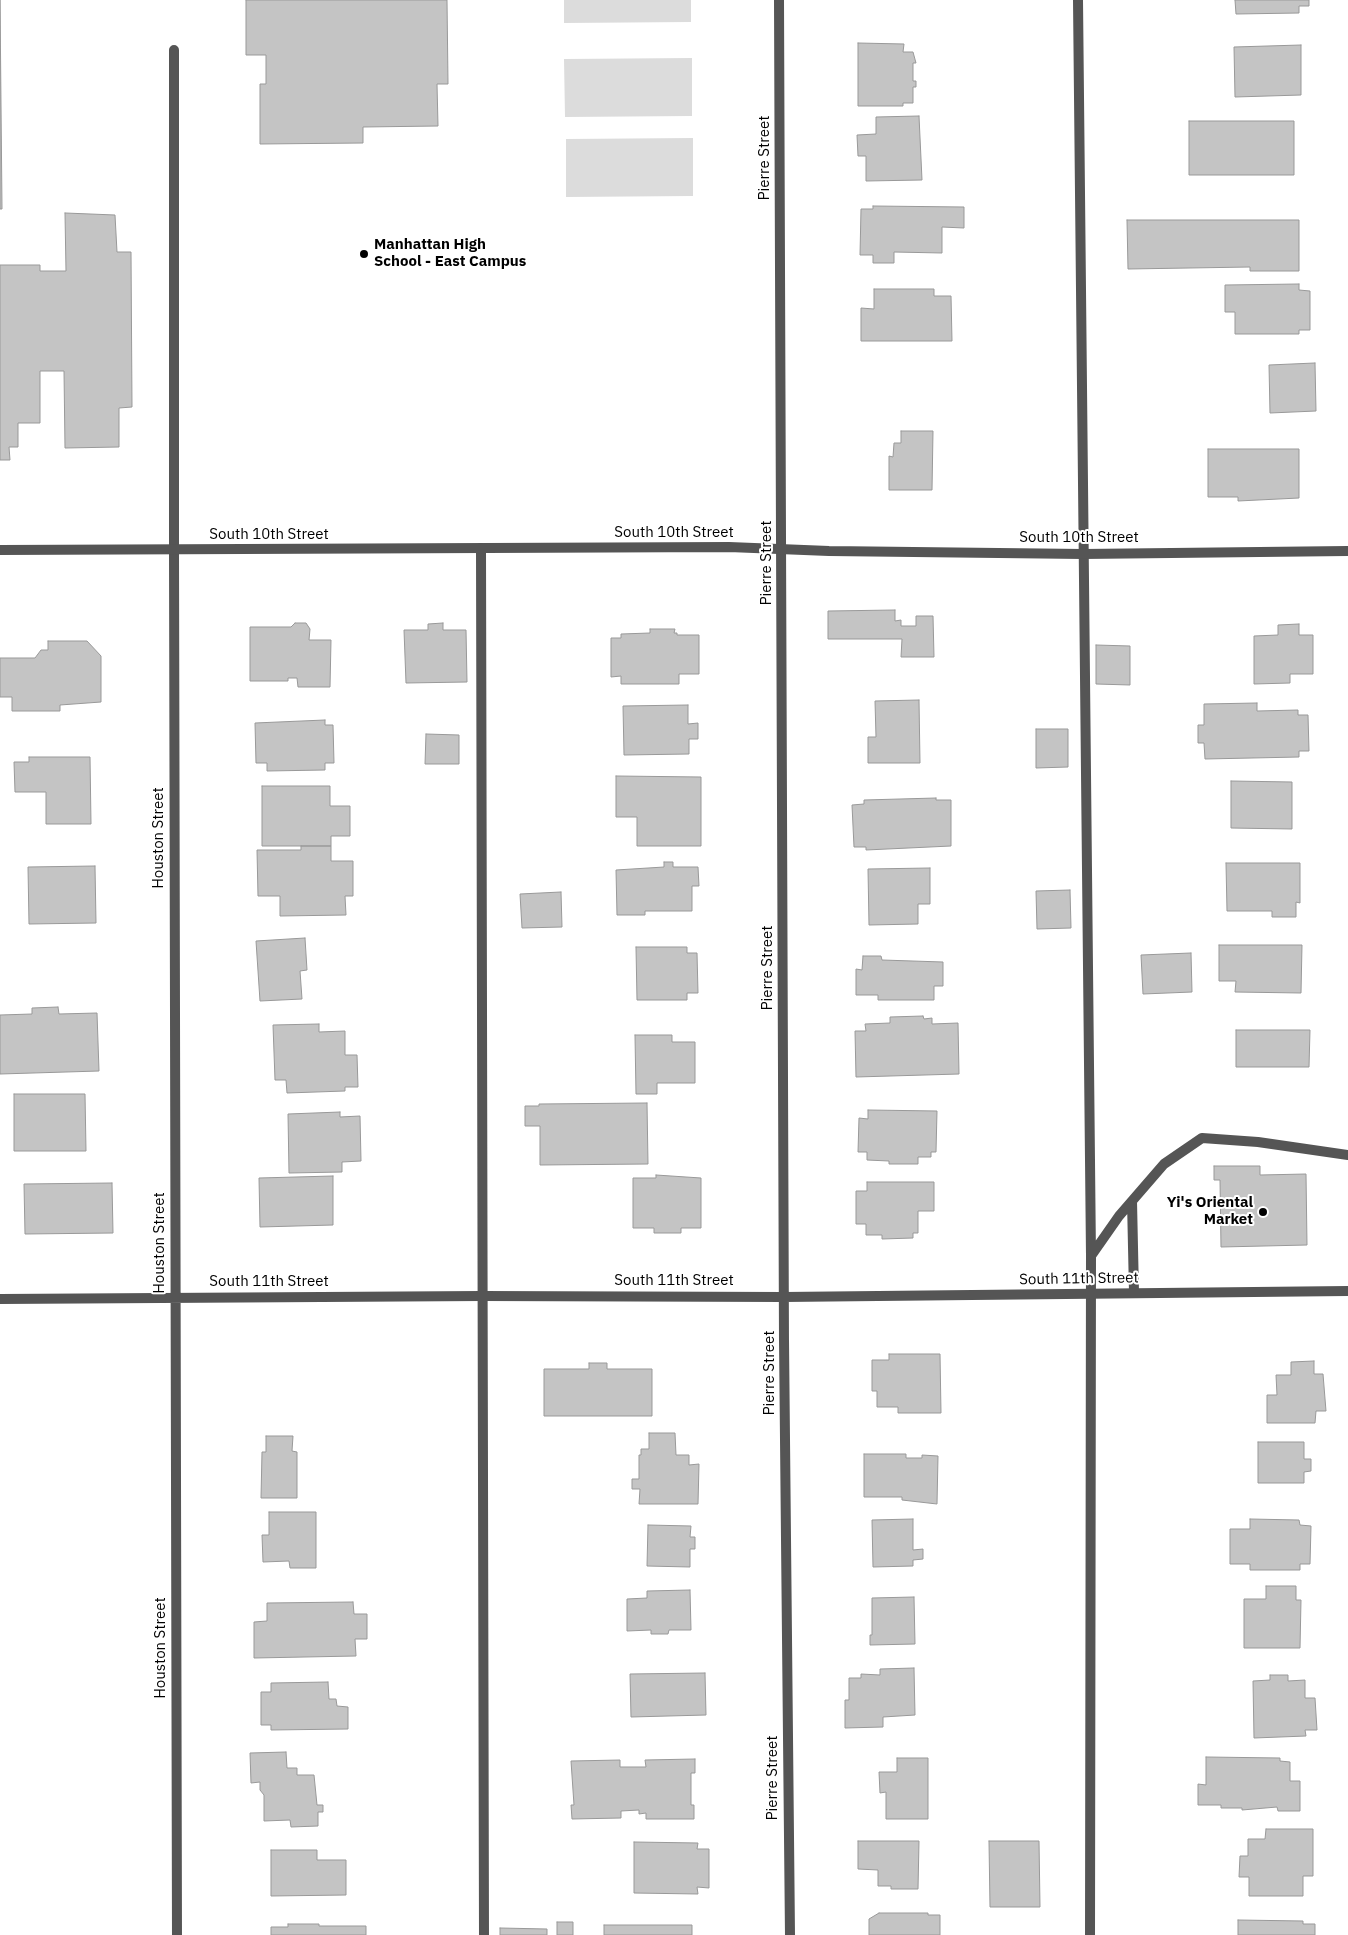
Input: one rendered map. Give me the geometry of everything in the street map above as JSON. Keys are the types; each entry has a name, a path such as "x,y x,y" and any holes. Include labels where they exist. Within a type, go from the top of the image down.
{"street":[{"name":"Pierre Street","path":"779,0 784,1296 790,1935"},
{"path":"1078,0 1091,1256 1090,1935"},
{"name":"Houston Street","path":"174,50 177,1935"},
{"name":"South 10th Street","path":"0,550 729,547 782,550 1083,554 1348,551"},
{"path":"481,548 484,1935"},
{"path":"1091,1256 1132,1201 1164,1164 1202,1138 1258,1142 1348,1155"},
{"path":"1132,1201 1134,1293"},
{"name":"South 11th Street","path":"0,1300 1348,1291"}],"shaded area":[{"path":"564,0 691,0 691,22 564,23"},
{"path":"692,58 692,116 565,117 564,59"},
{"path":"693,138 693,196 566,197 566,139"}],"building":[{"path":"0,0 2,209 0,209"},
{"path":"246,0 447,0 448,84 437,84 438,126 363,127 363,143 260,144 260,84 266,84 266,55 246,55"},
{"path":"1235,0 1309,0 1309,6 1299,6 1299,13 1236,14"},
{"path":"858,43 904,44 903,52 913,52 916,63 913,63 913,81 916,81 916,87 913,87 913,103 903,103 903,106 858,106"},
{"path":"1301,45 1301,95 1235,97 1234,47"},
{"path":"919,116 922,180 866,181 866,156 858,156 857,135 876,134 876,117"},
{"path":"1189,121 1294,121 1294,175 1189,175"},
{"path":"873,206 964,207 964,228 942,227 942,253 894,252 894,263 873,263 873,255 860,255 861,209 873,209"},
{"path":"65,213 115,215 117,252 131,252 132,407 119,408 119,447 65,448 64,371 40,371 40,423 18,423 18,447 9,447 10,460 0,460 0,265 40,265 40,271 66,271"},
{"path":"1127,220 1299,220 1299,271 1250,271 1250,267 1128,269"},
{"path":"1299,284 1299,290 1310,291 1310,330 1299,330 1299,334 1235,334 1235,312 1225,312 1225,285"},
{"path":"874,289 934,289 934,296 951,296 952,341 861,341 861,308 874,309"},
{"path":"1315,363 1316,411 1270,413 1269,365"},
{"path":"901,431 933,431 932,490 889,490 889,456 893,457 894,443 901,443"},
{"path":"1208,449 1299,449 1299,498 1238,501 1238,497 1208,497"},
{"path":"895,610 895,621 901,620 901,626 916,626 916,616 933,616 934,657 901,657 902,639 828,639 828,611"},
{"path":"295,623 306,623 310,629 309,640 331,640 330,687 298,687 297,678 288,678 288,681 250,681 250,627 291,627"},
{"path":"443,623 443,630 466,630 467,682 406,683 404,630 428,630 428,624"},
{"path":"1299,624 1299,635 1313,635 1313,674 1290,674 1290,683 1254,684 1254,636 1278,635 1278,625"},
{"path":"650,629 675,629 674,633 677,633 677,635 699,635 699,674 679,674 679,684 621,684 621,676 611,677 611,638 621,638 621,634 650,633"},
{"path":"48,641 87,641 101,656 101,702 60,705 60,711 12,711 12,697 0,697 0,658 35,658 41,650 48,650"},
{"path":"1096,645 1130,646 1130,685 1096,684"},
{"path":"919,700 920,763 868,763 868,737 876,737 875,701"},
{"path":"1257,703 1257,711 1298,710 1298,715 1308,715 1309,751 1299,751 1299,757 1205,759 1204,743 1198,743 1198,725 1204,725 1204,704"},
{"path":"688,705 688,724 698,723 698,739 689,739 689,754 624,755 623,706"},
{"path":"325,720 325,725 333,725 334,763 325,763 325,770 267,771 267,763 256,763 255,723"},
{"path":"1036,729 1068,729 1068,767 1036,768"},
{"path":"426,734 459,735 459,764 425,764"},
{"path":"29,757 90,757 91,824 46,824 46,792 15,792 14,762 29,762"},
{"path":"616,776 701,777 701,846 637,846 637,817 616,817"},
{"path":"1231,781 1292,782 1292,829 1231,828"},
{"path":"262,786 330,786 330,806 350,806 350,836 331,836 331,846 262,846"},
{"path":"936,798 936,800 951,800 951,846 866,850 866,847 854,847 852,805 864,804 864,800"},
{"path":"301,846 331,846 331,861 353,861 353,896 345,896 346,915 280,916 280,896 258,896 257,850 301,850"},
{"path":"664,862 673,862 673,867 698,867 699,886 692,886 692,911 645,911 645,915 617,915 616,870 664,867"},
{"path":"1226,863 1300,863 1300,903 1296,902 1296,917 1272,917 1272,911 1227,911"},
{"path":"95,866 96,923 29,924 28,867"},
{"path":"930,868 930,904 918,904 918,924 869,925 868,869"},
{"path":"1070,890 1071,928 1037,929 1036,891"},
{"path":"561,892 562,927 522,928 520,894"},
{"path":"305,938 307,970 300,971 302,999 260,1001 256,941"},
{"path":"1219,945 1302,945 1301,993 1235,992 1236,981 1219,981"},
{"path":"636,947 687,947 687,953 697,953 698,993 687,993 687,1000 637,1000"},
{"path":"1191,953 1192,992 1143,994 1141,955"},
{"path":"863,956 881,956 882,960 943,962 943,986 934,986 934,1000 878,1000 878,995 856,995 856,969 862,970"},
{"path":"58,1007 59,1014 97,1013 99,1071 0,1074 0,1015 32,1014 32,1008"},
{"path":"923,1016 924,1019 932,1018 932,1024 958,1023 959,1074 856,1077 855,1031 866,1031 865,1024 890,1023 890,1017"},
{"path":"319,1024 319,1032 345,1031 345,1055 357,1055 358,1087 345,1087 345,1091 287,1093 286,1080 275,1080 273,1025"},
{"path":"1236,1030 1310,1030 1309,1067 1236,1067"},
{"path":"635,1035 672,1035 672,1042 695,1042 695,1083 657,1083 657,1094 636,1094"},
{"path":"14,1094 85,1094 86,1151 14,1151"},
{"path":"647,1103 648,1164 540,1165 540,1126 525,1126 525,1106 539,1106 539,1104"},
{"path":"868,1110 937,1111 936,1152 931,1152 931,1157 918,1157 918,1164 889,1164 889,1161 867,1160 867,1152 858,1152 859,1118 868,1119"},
{"path":"340,1112 340,1117 360,1116 361,1161 342,1162 342,1172 289,1173 288,1114"},
{"name":"Yi's Oriental Market","path":"1214,1166 1260,1166 1260,1175 1306,1174 1307,1245 1221,1247 1220,1180 1214,1180"},
{"path":"656,1175 701,1178 701,1228 681,1228 681,1233 654,1233 654,1228 633,1228 633,1178 656,1178"},
{"path":"333,1176 333,1225 260,1227 259,1178"},
{"path":"867,1182 934,1182 934,1211 918,1211 918,1233 913,1233 913,1238 882,1239 882,1235 866,1235 866,1224 856,1224 856,1191 867,1191"},
{"path":"112,1183 113,1233 25,1234 24,1184"},
{"path":"889,1354 940,1354 941,1413 898,1413 898,1407 877,1407 877,1391 872,1391 872,1360 889,1360"},
{"path":"1314,1361 1314,1374 1323,1374 1326,1411 1316,1411 1315,1423 1267,1423 1267,1395 1277,1395 1276,1375 1291,1375 1291,1362"},
{"path":"589,1363 607,1363 607,1369 652,1369 652,1416 544,1416 544,1369 589,1369"},
{"path":"649,1433 675,1433 676,1455 689,1455 689,1465 699,1464 698,1504 639,1504 640,1489 632,1489 632,1479 639,1479 639,1455 641,1455 641,1449 649,1449"},
{"path":"266,1436 293,1436 292,1451 297,1452 297,1498 261,1498 262,1452 266,1452"},
{"path":"1258,1442 1304,1442 1304,1459 1311,1459 1311,1471 1304,1472 1304,1483 1258,1483"},
{"path":"864,1454 906,1454 906,1458 922,1458 922,1455 938,1456 937,1504 902,1500 902,1497 864,1497"},
{"path":"269,1512 316,1512 316,1568 290,1568 289,1561 263,1562 262,1535 269,1535"},
{"path":"913,1519 913,1550 923,1549 923,1559 913,1560 913,1566 873,1567 872,1520"},
{"path":"1250,1519 1299,1520 1300,1525 1311,1526 1310,1564 1300,1564 1300,1570 1250,1570 1250,1564 1230,1564 1230,1529 1250,1529"},
{"path":"648,1525 691,1526 690,1537 695,1537 695,1549 690,1549 690,1567 647,1566"},
{"path":"1266,1586 1296,1586 1296,1600 1301,1600 1300,1648 1244,1648 1244,1599 1266,1599"},
{"path":"690,1590 691,1630 669,1630 668,1634 651,1634 651,1630 627,1631 627,1599 647,1598 647,1591"},
{"path":"914,1597 915,1644 870,1645 870,1635 872,1635 872,1598"},
{"path":"353,1602 354,1614 367,1614 367,1639 355,1639 356,1656 254,1658 254,1622 267,1621 267,1603"},
{"path":"914,1668 915,1715 883,1717 883,1727 845,1728 845,1700 849,1700 849,1678 861,1678 861,1674 880,1675 880,1669"},
{"path":"705,1673 706,1715 631,1717 630,1674"},
{"path":"1270,1675 1288,1675 1288,1681 1305,1680 1305,1698 1315,1698 1317,1730 1305,1730 1306,1736 1254,1738 1253,1681 1270,1680"},
{"path":"328,1682 329,1699 336,1699 337,1706 348,1707 348,1729 271,1730 271,1725 261,1725 261,1692 271,1692 271,1683"},
{"path":"286,1752 287,1768 297,1768 297,1775 314,1775 317,1805 323,1805 323,1812 318,1812 318,1826 291,1827 290,1820 264,1821 264,1795 260,1790 260,1782 251,1783 250,1753"},
{"path":"1206,1757 1280,1758 1280,1761 1290,1762 1290,1781 1300,1781 1300,1811 1278,1811 1277,1807 1242,1810 1242,1808 1221,1808 1221,1805 1198,1805 1198,1784 1206,1785"},
{"path":"897,1758 928,1758 928,1819 886,1819 886,1792 880,1793 879,1772 897,1772"},
{"path":"695,1759 695,1773 691,1773 691,1805 694,1805 694,1819 646,1819 646,1813 639,1814 639,1810 621,1811 621,1818 572,1819 571,1805 574,1805 571,1761 620,1760 620,1767 646,1767 645,1760"},
{"path":"1266,1829 1313,1829 1313,1876 1303,1876 1303,1896 1249,1896 1249,1877 1239,1877 1240,1856 1248,1856 1248,1839 1265,1839"},
{"path":"858,1841 919,1841 918,1889 891,1889 891,1886 878,1886 878,1870 858,1869"},
{"path":"989,1841 1039,1841 1040,1907 990,1907"},
{"path":"634,1842 698,1843 697,1849 709,1849 709,1888 697,1887 698,1894 634,1893"},
{"path":"271,1850 317,1850 317,1860 346,1860 346,1895 271,1896"},
{"path":"879,1913 928,1913 928,1915 940,1915 940,1935 869,1935 869,1919"},
{"path":"1238,1920 1303,1921 1303,1924 1315,1924 1315,1935 1238,1935"},
{"path":"557,1922 573,1922 573,1935 557,1935"},
{"path":"288,1924 366,1926 366,1935 271,1935 271,1927 288,1927"},
{"path":"604,1925 692,1925 692,1935 604,1935"},
{"path":"500,1928 547,1929 547,1935 500,1935"}],"place":[{"name":"Manhattan High School - East Campus","path":"364,254"},
{"name":"Yi's Oriental Market","path":"1263,1212"}]}
